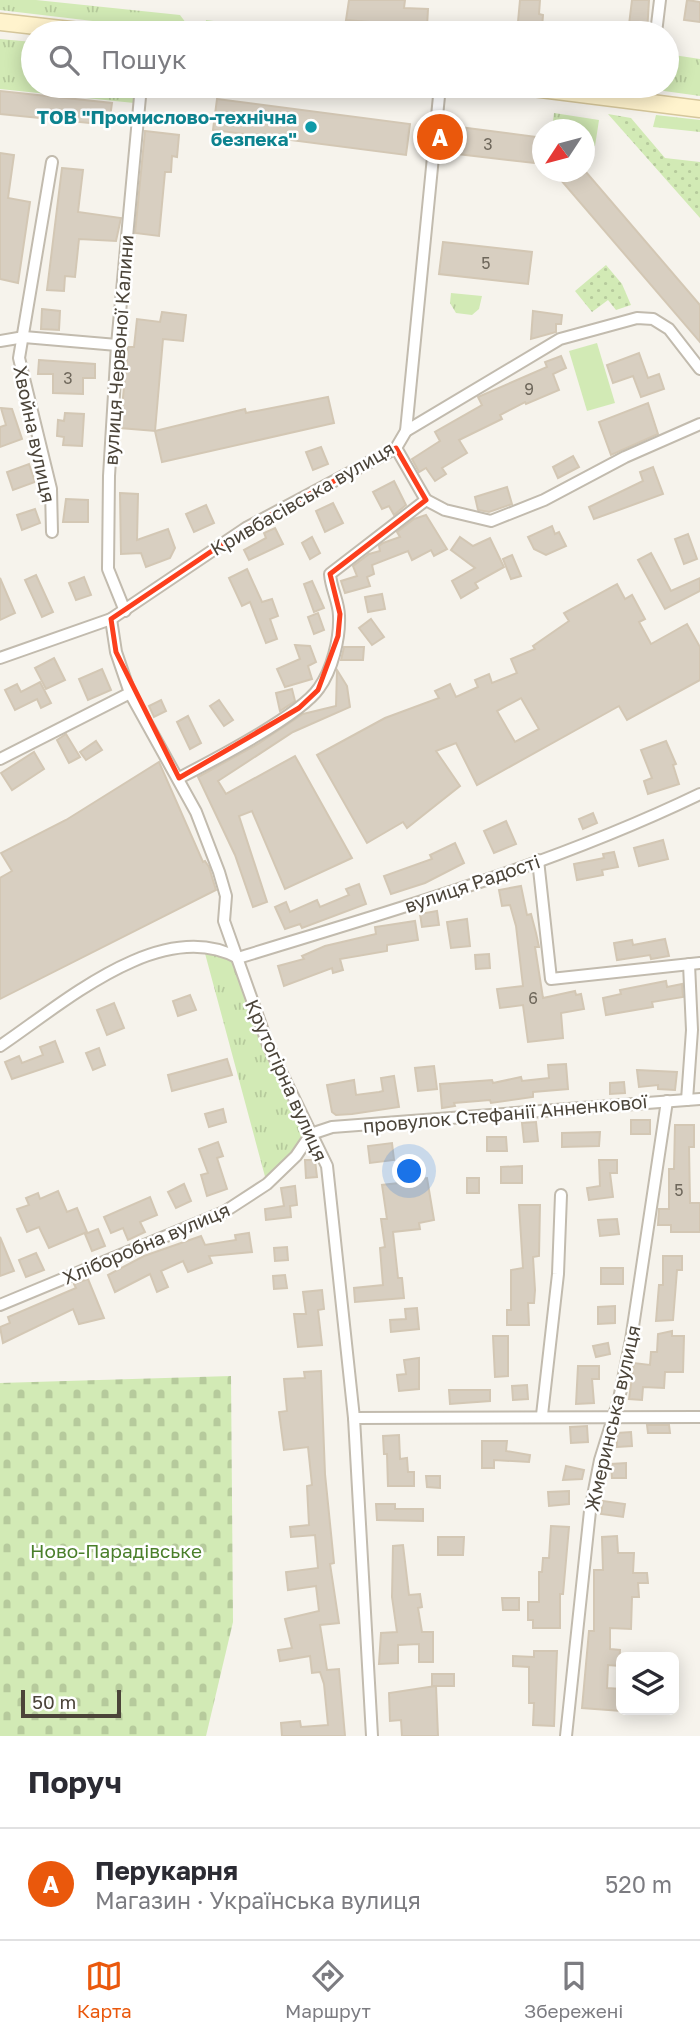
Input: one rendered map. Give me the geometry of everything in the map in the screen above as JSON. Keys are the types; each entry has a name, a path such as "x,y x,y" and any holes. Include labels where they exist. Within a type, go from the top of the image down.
{"main road":[{"path":"0,22 21,24"},
{"path":"663,98 700,109"}],"street":[{"path":"657,21 660,0"},
{"name":"вулиця Червоної Калини","path":"125,611 108,569 107,545 117,345 140,98"},
{"path":"406,431 439,98"},
{"name":"Хвойна вулиця","path":"52,162 19,366 51,489 52,532"},
{"name":"Кривбасівська вулиця","path":"0,658 111,620 246,528 396,447 406,431 560,339 637,318 653,319 669,329 700,369"},
{"name":"Хвойна вулиця","path":"0,341 24,337 117,345"},
{"path":"396,447 426,500 445,510 491,522 544,500 625,457 700,424"},
{"path":"179,778 299,708 318,690 330,665 338,636 340,614 330,575 426,500"},
{"name":"Крутогірна вулиця","path":"111,620 116,652 130,693 196,812 219,872 226,895 224,921 268,1045 324,1157 331,1195 354,1418 372,1736"},
{"path":"0,759 130,693"},
{"name":"вулиця Радості","path":"238,958 387,912 610,835 700,794"},
{"path":"538,860 551,979 694,964 687,1100"},
{"path":"0,1046 73,993 133,962 158,953 203,946 223,949 238,958"},
{"name":"провулок Стефанії Анненкової","path":"311,1134 357,1125 700,1099"},
{"name":"Жмеринська вулиця","path":"566,1736 590,1511 634,1326 667,1101"},
{"name":"Хліборобна вулиця","path":"0,1305 224,1212 249,1198 276,1176 296,1156 311,1134"},
{"path":"542,1415 558,1273 561,1195"},
{"path":"354,1418 542,1415 700,1417"}],"highlighted area":[{"path":"396,448 426,500 330,574 340,614 338,636 318,690 299,708 179,778 116,652 111,619 246,528"}],"green space":[{"path":"0,0 36,0 180,15 184,21 93,21 0,10"},
{"path":"0,39 21,41 21,91 0,89"},
{"path":"679,56 700,59 700,96 679,93"},
{"path":"86,98 135,98 134,103"},
{"path":"554,113 593,119 553,119"},
{"path":"608,114 631,118 665,158 700,162 700,218"},
{"path":"656,115 700,120 700,132 653,127"},
{"path":"595,119 599,120 595,146"},
{"path":"606,265 622,284 631,305 616,310 608,300 592,312 575,291"},
{"path":"451,293 482,296 479,309 472,315 456,313 450,303"},
{"path":"597,343 615,403 587,411 569,351"},
{"path":"203,946 238,958 246,988 311,1134 267,1184"},
{"name":"Ново-Парадівське","path":"231,1376 233,1622 206,1736 0,1736 0,1383"}],"building":[{"path":"349,0 405,0 404,8 428,9 427,21 346,20"},
{"path":"520,0 540,0 539,14 543,15 543,21 518,21"},
{"path":"632,0 649,0 648,21 629,21"},
{"path":"687,0 700,2 700,22 684,20"},
{"path":"0,91 21,93 21,98 65,98 112,103 109,125 0,114"},
{"name":"ТОВ \"Промислово-технічна безпека\"","path":"217,99 410,124 406,155 213,130"},
{"path":"444,125 532,136 532,163 441,152"},
{"path":"145,131 179,135 177,157 172,156 171,172 165,172 159,236 135,233"},
{"path":"0,153 14,155 8,198 30,202 18,283 0,279"},
{"path":"62,168 83,170 78,212 121,218 116,241 79,239 75,277 65,276 64,291 47,290"},
{"path":"563,182 595,182 700,305 700,342"},
{"path":"443,242 532,252 528,284 439,274"},
{"path":"42,309 60,311 59,330 41,329"},
{"path":"533,311 562,315 561,324 556,324 556,332 531,339"},
{"path":"162,312 186,315 183,341 163,339 155,431 120,428 128,347 134,347 137,319 160,322"},
{"path":"639,353 648,378 659,374 664,389 641,397 633,376 613,383 607,365"},
{"path":"561,356 566,368 553,374 559,390 526,404 525,402 500,415 502,419 459,440 467,453 442,468 446,474 435,481 426,468 419,472 412,459 440,441 435,432 482,405 478,397 547,367 545,362"},
{"path":"39,360 95,364 95,378 83,378 83,394 53,393 53,374 38,374"},
{"path":"328,397 334,423 162,462 155,431 245,409 246,413"},
{"path":"648,403 658,434 611,455 599,422"},
{"path":"1,408 12,409 22,439 0,447 0,427 6,425"},
{"path":"65,413 84,414 82,446 63,445 64,437 57,436 58,420 64,421"},
{"path":"321,447 328,464 313,470 306,452"},
{"path":"573,456 579,467 558,478 553,467"},
{"path":"29,464 35,482 13,490 7,472"},
{"path":"653,467 663,494 594,519 589,507 643,481 640,472"},
{"path":"394,481 406,505 394,515 389,506 382,509 373,492"},
{"path":"507,487 512,504 489,512 478,510 475,497"},
{"path":"120,493 138,494 137,540 168,529 175,548 170,558 146,567 141,553 121,554"},
{"path":"66,499 88,500 88,522 63,522"},
{"path":"333,503 343,523 325,532 316,511"},
{"path":"206,505 214,523 194,532 186,514"},
{"path":"35,509 40,523 22,530 17,515"},
{"path":"426,515 447,549 434,556 431,550 412,560 408,551 372,565 374,574 367,577 370,586 345,593 341,581 357,576 353,566 369,554 380,551 379,546 383,543 400,537 397,532 414,519"},
{"path":"552,526 555,534 559,532 566,546 546,555 534,549 528,537"},
{"path":"275,528 283,544 249,560 244,550 266,538 264,533"},
{"path":"688,534 697,559 684,564 675,539"},
{"path":"312,537 320,553 310,559 302,543"},
{"path":"460,537 473,546 490,538 504,567 475,583 478,588 461,598 452,581 475,568 451,550"},
{"path":"651,553 671,591 700,578 700,591 665,609 638,560"},
{"path":"512,555 521,576 511,579 503,559"},
{"path":"247,569 262,602 272,599 278,616 270,619 277,639 266,643 250,602 242,606 229,578"},
{"path":"36,575 53,612 42,617 25,580"},
{"path":"84,577 91,595 76,600 69,583"},
{"path":"0,578 15,613 0,620"},
{"path":"312,581 324,608 314,612 304,584"},
{"path":"617,584 625,599 632,595 645,619 639,622 651,644 687,624 700,647 700,680 627,720 619,706 477,785 456,743 436,751 460,786 407,828 403,822 367,843 317,755 385,718 439,698 435,691 450,684 456,697 478,687 475,680 489,674 492,683 517,673 511,659 535,649 533,646 569,621 564,613","holes":["521,698 539,729 515,742 497,711"]},
{"path":"382,594 385,609 368,612 365,597"},
{"path":"318,613 324,630 314,634 308,617"},
{"path":"371,619 384,637 372,645 359,628"},
{"path":"295,645 310,646 316,662 308,666 312,679 285,687 277,669 300,659"},
{"path":"344,647 364,647 363,660 341,660"},
{"path":"54,658 65,680 46,689 35,668"},
{"path":"102,669 111,690 88,700 79,679"},
{"path":"337,670 347,686 350,707 293,732 218,781 226,794 295,756 352,858 285,889 252,811 239,816 267,902 253,907 235,855 198,777 258,744 303,714 336,706"},
{"path":"40,682 51,703 41,708 37,699 15,710 5,690 17,684 21,692"},
{"path":"292,689 295,701 280,711 276,693"},
{"path":"161,700 166,711 154,717 149,706"},
{"path":"219,700 233,720 224,726 210,706"},
{"path":"188,716 201,743 190,749 177,722"},
{"path":"66,734 80,757 69,763 57,740"},
{"path":"96,741 102,750 86,760 80,752"},
{"path":"666,741 676,764 673,765 679,784 648,794 644,781 652,778 641,750"},
{"path":"34,752 44,769 12,790 1,773"},
{"path":"159,762 203,862 209,867 216,890 0,999 0,878 12,871 1,853 66,820"},
{"path":"593,813 597,823 583,829 579,819"},
{"path":"506,821 516,844 494,853 484,831"},
{"path":"663,840 668,859 639,866 634,848"},
{"path":"455,843 464,863 425,883 391,894 384,876 432,859 430,855"},
{"path":"614,852 618,867 602,870 603,875 577,880 574,864 604,858 603,854"},
{"path":"359,884 366,904 302,928 300,924 285,929 275,907 286,902 290,912 317,900 320,907 349,895 346,889"},
{"path":"521,886 527,915 531,914 539,947 535,947 543,998 575,991 576,995 581,994 584,1009 561,1013 563,1038 528,1042 523,1005 500,1008 497,989 523,986 516,926 510,905 502,906 499,890"},
{"path":"437,911 439,925 422,927 420,914"},
{"path":"467,919 470,946 451,948 447,922"},
{"path":"415,921 418,940 387,945 387,951 340,959 343,970 333,973 332,968 284,986 278,966 304,959 302,956 325,946 376,934 375,927"},
{"path":"665,939 669,956 651,959 650,955 617,960 614,943 632,940 633,945"},
{"path":"489,954 490,968 476,969 475,955"},
{"path":"666,981 667,987 682,984 683,997 652,1002 653,1007 606,1015 603,998 621,994 620,990"},
{"path":"190,995 196,1010 178,1016 173,1001"},
{"path":"114,1003 124,1028 107,1035 97,1010"},
{"path":"55,1041 63,1062 12,1079 5,1062 19,1056 22,1063 43,1055 40,1047"},
{"path":"99,1048 105,1065 93,1070 86,1053"},
{"path":"227,1059 232,1075 172,1091 168,1075"},
{"path":"566,1064 568,1089 533,1092 533,1097 491,1103 490,1100 454,1103 455,1106 442,1108 440,1084 492,1080 493,1083 521,1077 522,1081 549,1078 548,1065"},
{"path":"434,1066 437,1089 418,1091 415,1068"},
{"path":"637,1070 677,1072 675,1090 658,1089 658,1085 639,1087"},
{"path":"394,1076 399,1107 352,1114 336,1115 332,1112 327,1085 354,1080 356,1095 379,1092 383,1091 381,1078"},
{"path":"624,1082 625,1093 610,1094 610,1083"},
{"path":"223,1109 226,1122 209,1127 205,1114"},
{"path":"631,1120 650,1120 650,1134 631,1134"},
{"path":"536,1122 538,1141 524,1142 522,1123"},
{"path":"675,1125 694,1125 694,1147 689,1147 690,1203 700,1203 700,1232 671,1232 671,1225 658,1225 659,1209 669,1209 669,1169 674,1169"},
{"path":"600,1132 599,1146 562,1147 562,1133"},
{"path":"487,1137 506,1137 507,1151 487,1151"},
{"path":"218,1142 223,1156 217,1158 227,1189 207,1196 201,1175 208,1173 199,1149"},
{"path":"392,1143 394,1160 370,1163 368,1146"},
{"path":"305,1160 315,1160 317,1177 306,1178"},
{"path":"599,1160 617,1160 617,1173 610,1173 613,1197 589,1200 587,1188 600,1186"},
{"path":"522,1166 522,1183 501,1183 501,1167"},
{"path":"408,1178 427,1178 434,1220 419,1223 420,1229 393,1232 398,1278 402,1278 404,1298 355,1302 354,1288 383,1285 380,1248 385,1247 381,1219 387,1219 382,1185 408,1182"},
{"path":"467,1178 479,1178 479,1193 467,1193"},
{"path":"184,1184 191,1201 176,1208 168,1192"},
{"path":"295,1186 297,1205 290,1206 291,1217 266,1220 265,1209 284,1206 281,1188"},
{"path":"58,1191 67,1212 77,1208 87,1232 49,1248 39,1227 27,1232 17,1209 29,1205 26,1198 38,1193 40,1199"},
{"path":"150,1197 157,1215 140,1222 145,1232 128,1240 123,1228 111,1233 104,1217"},
{"path":"519,1205 540,1205 539,1256 533,1257 535,1290 534,1303 528,1303 529,1325 507,1325 507,1310 511,1310 511,1270 523,1268"},
{"path":"617,1219 619,1234 600,1236 598,1220"},
{"path":"98,1229 105,1246 92,1251 85,1234"},
{"path":"249,1233 252,1252 209,1256 212,1263 188,1272 183,1261 161,1271 168,1287 157,1292 150,1274 115,1292 108,1275 144,1256 201,1236 205,1245 236,1240 235,1235"},
{"path":"0,1237 14,1271 0,1276"},
{"path":"287,1247 288,1260 275,1261 274,1248"},
{"path":"36,1253 44,1270 26,1277 19,1260"},
{"path":"663,1256 682,1256 682,1270 677,1270 673,1320 656,1321 659,1285 663,1285"},
{"path":"601,1268 623,1268 623,1284 601,1284"},
{"path":"285,1275 287,1288 274,1289 273,1276"},
{"path":"88,1279 104,1318 79,1324 73,1309 3,1343 0,1327 10,1323 8,1317 76,1288 74,1284"},
{"path":"322,1290 324,1309 318,1310 322,1345 298,1347 294,1314 306,1314 303,1292"},
{"path":"615,1306 615,1323 598,1324 598,1307"},
{"path":"417,1308 419,1329 391,1332 390,1320 406,1319 405,1309"},
{"path":"672,1331 672,1336 684,1336 683,1372 665,1372 664,1388 643,1387 642,1400 629,1399 634,1363 650,1365 651,1352 657,1352 658,1334"},
{"path":"493,1336 508,1336 508,1376 495,1377"},
{"path":"608,1343 610,1354 596,1357 593,1346"},
{"path":"419,1358 419,1389 399,1391 397,1375 406,1374 404,1360"},
{"path":"578,1366 599,1366 599,1379 592,1379 594,1403 576,1404"},
{"path":"321,1371 325,1474 334,1563 330,1564 339,1623 320,1625 327,1670 339,1669 345,1736 282,1736 281,1723 300,1721 301,1727 328,1725 324,1684 320,1672 312,1673 310,1656 280,1661 278,1650 292,1648 285,1619 319,1611 316,1586 288,1590 286,1572 318,1568 315,1535 291,1537 290,1527 309,1525 307,1486 312,1485 308,1447 284,1450 279,1412 287,1411 284,1379 305,1378 304,1372"},
{"path":"527,1385 528,1399 513,1400 512,1386"},
{"path":"449,1390 490,1390 490,1401 450,1404"},
{"path":"647,1425 669,1425 670,1433 648,1433"},
{"path":"587,1426 588,1442 571,1443 570,1427"},
{"path":"631,1432 632,1446 617,1447 617,1433"},
{"path":"399,1435 400,1459 407,1458 408,1472 414,1472 414,1486 388,1486 387,1454 384,1454 383,1436"},
{"path":"482,1441 507,1441 506,1451 530,1455 529,1462 494,1460 494,1468 482,1468"},
{"path":"626,1463 626,1478 612,1478 611,1464"},
{"path":"566,1466 584,1470 582,1479 563,1480"},
{"path":"426,1476 440,1476 440,1488 427,1487"},
{"path":"569,1491 569,1504 549,1506 548,1492"},
{"path":"603,1501 625,1504 623,1517 601,1514"},
{"path":"376,1504 395,1504 395,1509 423,1509 423,1521 377,1520"},
{"path":"551,1526 569,1527 563,1594 560,1594 560,1628 533,1628 533,1620 528,1620 528,1602 539,1602 539,1572 542,1572 543,1558 549,1558"},
{"path":"617,1536 618,1553 634,1553 633,1573 647,1573 648,1583 638,1583 639,1597 632,1597 631,1629 610,1628 610,1649 620,1650 616,1652 616,1666 608,1665 607,1688 616,1689 616,1711 582,1708 589,1631 594,1631 594,1570 603,1570 602,1537"},
{"path":"438,1537 464,1537 463,1555 438,1555"},
{"path":"403,1545 409,1595 420,1594 422,1607 418,1608 422,1632 433,1632 433,1662 419,1662 419,1644 398,1645 398,1663 379,1664 381,1633 397,1632 392,1597 393,1546"},
{"path":"502,1598 519,1598 519,1610 503,1610"},
{"path":"534,1651 557,1651 554,1726 533,1725 534,1703 529,1703 529,1667 513,1666 513,1656 534,1657"},
{"path":"432,1674 454,1674 454,1686 432,1686"},
{"path":"436,1686 438,1736 402,1736 401,1720 390,1721 389,1693"}],"place":[{"name":"ТОВ \"Промислово-технічна безпека\"","path":"311,127"},
{"name":"Перукарня","path":"440,137"}]}
